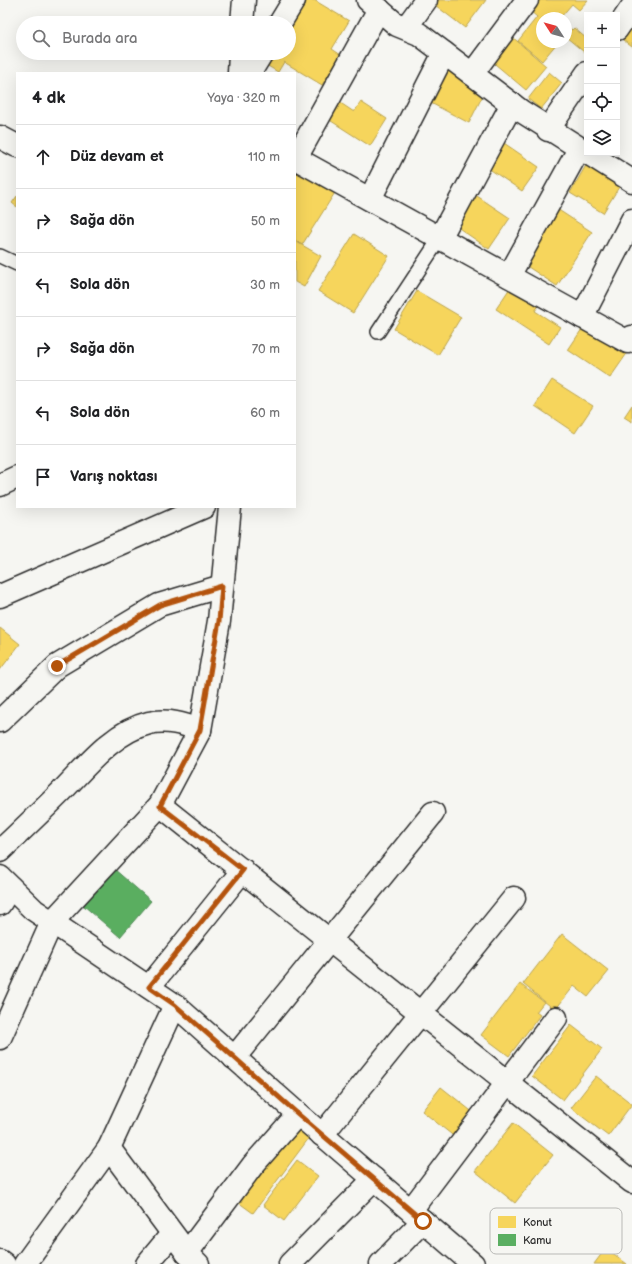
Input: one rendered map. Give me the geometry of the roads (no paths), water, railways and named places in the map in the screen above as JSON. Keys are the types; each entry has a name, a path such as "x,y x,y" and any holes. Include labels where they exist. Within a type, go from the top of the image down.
{"street":[{"path":"243,16 244,0"},
{"path":"284,16 294,0"},
{"path":"402,26 410,22 426,0"},
{"path":"472,74 527,0"},
{"path":"629,172 580,149 548,130 419,34 397,25 374,5 296,158 582,317 631,341"},
{"path":"620,25 632,7"},
{"path":"370,200 444,53"},
{"path":"239,72 240,60"},
{"path":"248,72 251,71 258,60"},
{"path":"548,130 584,77"},
{"path":"440,238 512,104"},
{"path":"0,137 16,145"},
{"path":"509,276 580,149"},
{"path":"582,317 632,220"},
{"path":"0,486 16,478"},
{"path":"0,596 202,508"},
{"path":"0,1038 52,922 160,806 200,730 219,621 230,508"},
{"path":"0,721 57,666 160,605 222,586"},
{"path":"0,851 91,761 121,736 148,723 159,722 185,724 200,730"},
{"path":"160,806 243,870 632,1182"},
{"path":"234,1058 433,813"},
{"path":"149,987 243,870"},
{"path":"3,890 175,1005 322,1135 473,1264"},
{"path":"322,1135 422,1014 514,898"},
{"path":"26,1264 109,1148 175,1005"},
{"path":"381,1264 417,1216 508,1082 556,1018"},
{"path":"109,1148 192,1259 253,1165 298,1114"},
{"path":"290,1264 374,1179"},
{"path":"147,1264 172,1234"},
{"path":"0,1260 4,1264"}],"lane":[{"path":"378,332 440,238"},
{"path":"0,256 16,264"}]}
